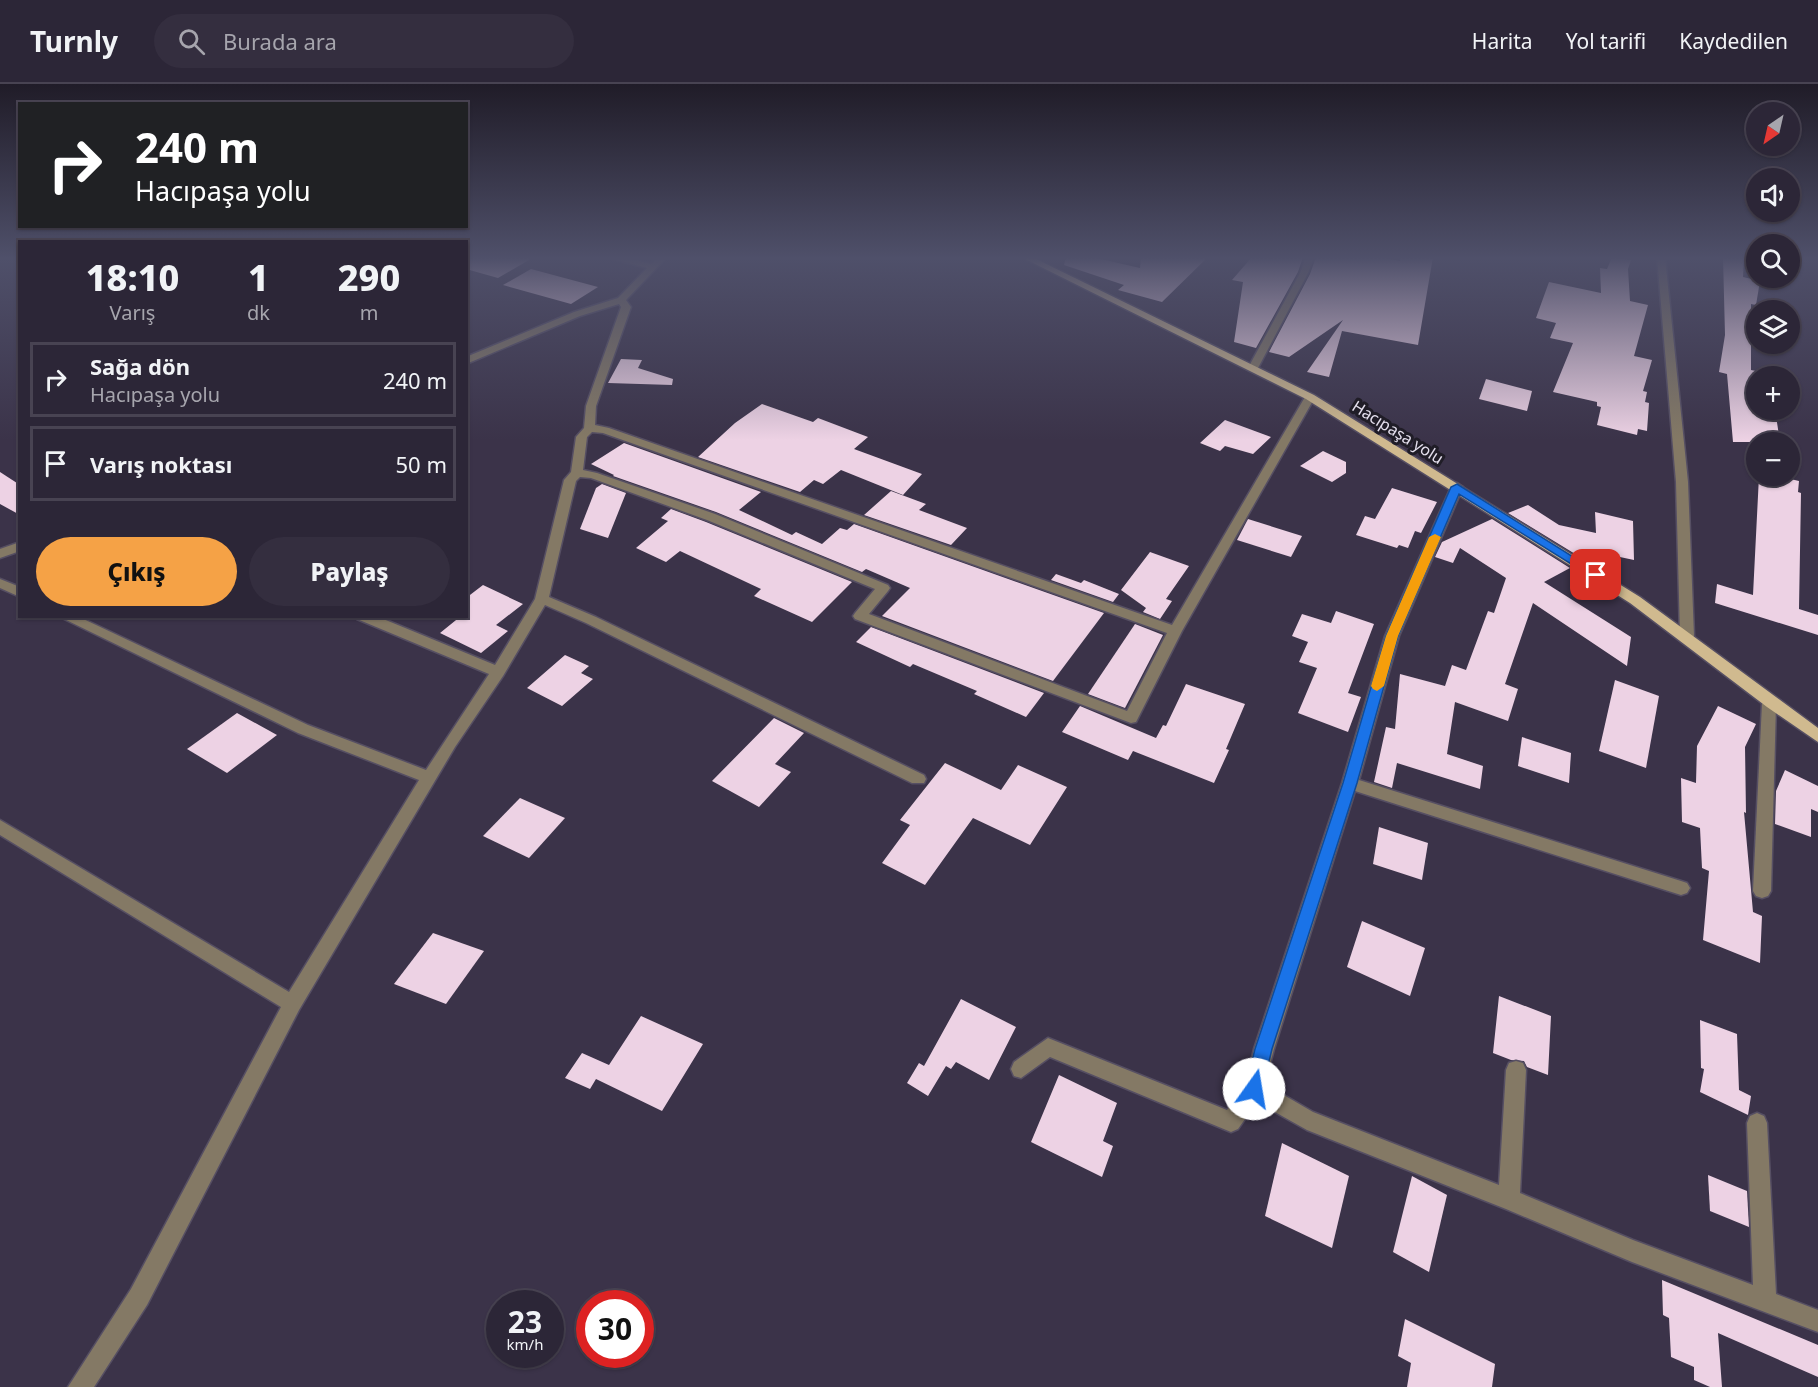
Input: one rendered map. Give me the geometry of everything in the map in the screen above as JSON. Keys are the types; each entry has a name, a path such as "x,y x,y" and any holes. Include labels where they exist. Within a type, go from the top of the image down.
{"main road":[{"name":"Hacıpaşa yolu","path":"1150,318 1310,397 1457,487 1635,600 1687,636 1769,704 1818,736"}],"street":[{"path":"468,360 569,318"},
{"path":"80,1387 139,1297 292,1004 450,743 498,672 542,598 570,480 577,473 582,437 589,428 591,406 622,318"},
{"path":"1253,368 1280,318"},
{"path":"1667,318 1682,482 1687,636"},
{"path":"577,473 593,475 711,517 883,588 860,616 1131,718 1175,631 1310,397"},
{"path":"589,428 605,430 1175,631"},
{"path":"1021,1069 1048,1047 1231,1122 1254,1089 1263,1049 1350,783 1392,636 1457,487"},
{"path":"0,554 18,547"},
{"path":"0,584 18,592"},
{"path":"542,598 918,780"},
{"path":"68,618 303,729 430,778"},
{"path":"367,618 498,672"},
{"path":"1762,891 1769,704"},
{"path":"1350,783 1681,888"},
{"path":"0,827 292,1004"},
{"path":"1509,1199 1516,1070"},
{"path":"1254,1089 1307,1120 1509,1199 1632,1251 1818,1321"},
{"path":"1757,1124 1765,1300"}],"building":[{"path":"1238,318 1273,318 1256,348 1234,342"},
{"path":"1287,318 1423,318 1418,345 1342,331 1329,377 1307,372 1343,320 1289,357 1269,352"},
{"path":"1536,318 1644,318 1634,356 1652,360 1643,391 1647,392 1645,402 1649,403 1647,431 1638,429 1637,435 1597,425 1601,407 1597,406 1597,402 1553,392 1573,343 1550,338 1556,323"},
{"path":"1725,318 1746,318 1746,354 1751,354 1751,366 1746,366 1746,420 1777,420 1778,432 1746,432 1746,442 1733,442 1727,374 1719,372 1725,335"},
{"path":"621,359 642,360 638,368 673,379 672,385 608,383"},
{"path":"1486,379 1532,391 1527,411 1479,399"},
{"path":"762,404 813,422 818,418 868,437 854,449 922,474 903,495 841,470 823,484 814,480 800,492 698,457 735,423"},
{"path":"1225,420 1271,437 1253,454 1225,446 1220,451 1200,443"},
{"path":"624,443 761,492 739,510 792,535 796,532 822,544 840,528 847,530 854,524 1104,613 1053,681 882,616 910,588 866,569 862,572 716,512 613,476 591,464"},
{"path":"1323,451 1346,462 1346,473 1332,482 1300,466"},
{"path":"0,472 18,484 18,514 0,504"},
{"path":"602,484 626,493 608,538 580,529 596,488"},
{"path":"1758,486 1799,486 1798,492 1801,493 1799,609 1818,615 1818,635 1715,603 1717,584 1753,595"},
{"path":"1392,488 1437,502 1421,533 1415,531 1408,548 1399,545 1397,548 1356,535 1365,516 1375,519"},
{"path":"891,491 926,504 919,510 967,528 951,545 864,515"},
{"path":"1528,505 1559,525 1596,533 1595,512 1633,521 1634,560 1601,553 1585,560 1508,513"},
{"path":"671,509 852,582 812,622 754,596 761,589 680,551 666,562 636,548 668,521 661,518"},
{"path":"1248,519 1302,536 1291,557 1237,540"},
{"path":"1492,519 1570,568 1544,582 1631,637 1627,666 1533,603 1505,684 1518,689 1508,721 1455,702 1447,754 1483,766 1480,789 1397,763 1392,788 1374,782 1386,727 1395,729 1400,674 1445,686 1452,665 1466,670 1488,611 1494,613 1506,578 1460,548 1453,563 1435,557 1442,542"},
{"path":"1150,552 1189,566 1166,599 1172,601 1160,619 1143,612 1146,608 1121,590"},
{"path":"1056,574 1081,583 1084,580 1119,594 1113,602 1051,580"},
{"path":"483,585 523,604 496,625 508,631 481,653 440,633 459,618 468,618 468,596"},
{"path":"1336,611 1374,624 1348,693 1361,697 1348,732 1298,713 1317,668 1299,662 1308,642 1292,636 1302,614 1331,623"},
{"path":"1135,624 1163,635 1125,708 1088,694"},
{"path":"871,627 1044,693 1026,717 974,694 977,691 913,664 910,667 856,642"},
{"path":"565,655 589,666 581,673 593,679 562,706 527,688"},
{"path":"1615,680 1659,696 1646,768 1599,751"},
{"path":"1186,684 1245,704 1226,749 1229,750 1214,783 1133,751 1128,760 1062,732 1080,706 1156,738 1163,725 1166,726"},
{"path":"1718,706 1756,724 1745,747 1746,813 1744,812 1753,912 1762,916 1760,963 1703,940 1709,871 1702,868 1700,828 1682,822 1681,778 1696,783 1697,746"},
{"path":"237,713 277,735 227,773 187,749"},
{"path":"774,718 804,733 775,764 791,772 759,807 712,781"},
{"path":"1522,737 1571,753 1569,783 1518,766"},
{"path":"945,763 1001,790 1018,765 1067,787 1030,845 973,818 925,885 882,863 910,825 900,820"},
{"path":"1785,770 1818,786 1818,812 1811,809 1811,837 1775,824 1776,791"},
{"path":"520,798 565,818 529,858 483,836"},
{"path":"1379,827 1428,843 1422,880 1373,864"},
{"path":"1362,921 1425,948 1410,996 1347,967"},
{"path":"433,933 484,951 446,1004 394,984"},
{"path":"1499,996 1551,1016 1548,1075 1527,1067 1524,1061 1511,1060 1493,1053"},
{"path":"961,999 1016,1027 989,1080 956,1062 951,1069 946,1066 928,1096 907,1083 919,1063 924,1066"},
{"path":"641,1016 703,1044 662,1111 596,1079 590,1089 565,1078 582,1053 609,1065"},
{"path":"1700,1020 1737,1034 1739,1090 1751,1096 1748,1115 1700,1092 1704,1069 1701,1068"},
{"path":"1059,1075 1117,1103 1103,1141 1113,1146 1102,1177 1031,1142"},
{"path":"1282,1143 1349,1176 1332,1248 1265,1216"},
{"path":"1708,1175 1747,1191 1749,1227 1710,1211"},
{"path":"1412,1176 1447,1195 1429,1272 1393,1252"},
{"path":"1662,1280 1818,1345 1818,1377 1718,1333 1722,1387 1710,1387 1694,1380 1694,1367 1671,1357 1669,1318 1663,1315"},
{"path":"1405,1319 1495,1364 1492,1387 1407,1387 1411,1363 1398,1356"}],"slow traffic":[{"path":"1377,686 1392,636 1435,537"}],"route":[{"path":"1254,1089 1263,1049 1350,783 1392,636 1457,487 1596,575"}]}
